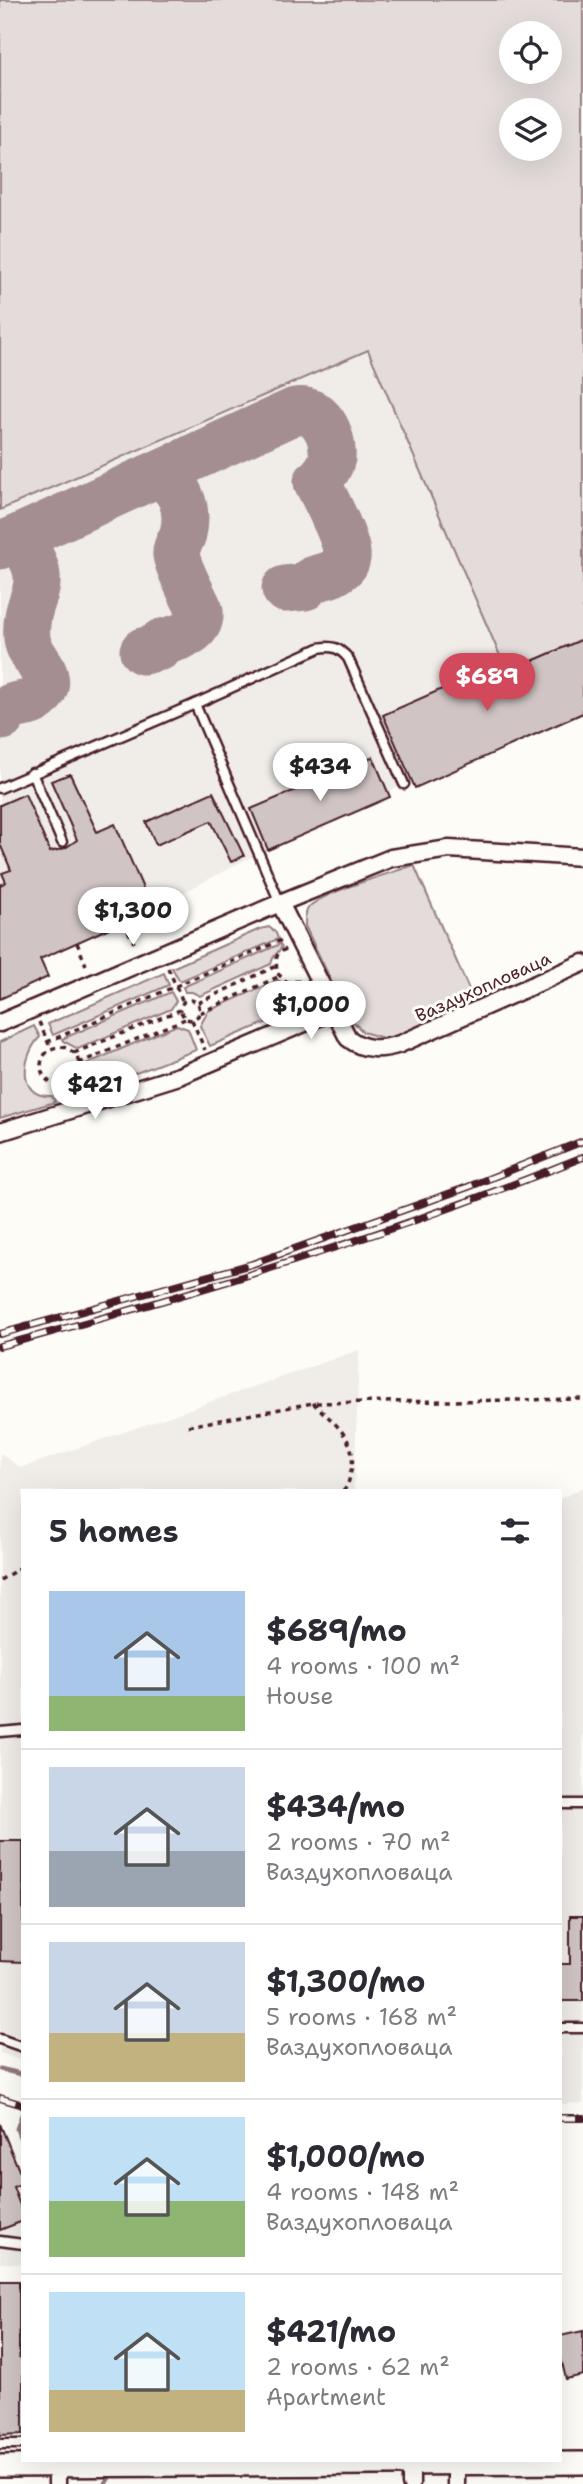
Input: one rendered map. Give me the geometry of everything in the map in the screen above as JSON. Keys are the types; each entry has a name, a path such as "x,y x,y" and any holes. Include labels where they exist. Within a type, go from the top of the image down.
{"main road":[{"path":"0,2466 57,2470 128,2465 411,2473 452,2462"},
{"path":"520,2462 583,2463"}],"street":[{"path":"0,1023 280,903 391,859 432,850 472,849 583,858"},
{"name":"Ваздухопловаца","path":"280,903 348,1038 371,1049 387,1048 583,963"},
{"path":"0,1132 179,1076 333,1011"},
{"path":"456,2462 457,2484"}],"lane":[{"path":"0,788 319,648 336,647 348,658 404,784"},
{"path":"195,704 280,903"},
{"path":"32,773 62,842"},
{"path":"0,1732 21,1730"},
{"path":"562,1804 583,1804"},
{"path":"562,2028 583,2028"},
{"path":"0,2039 21,2046"},
{"path":"0,2241 21,2244"},
{"path":"0,2444 21,2444"}],"path":[{"path":"124,922 134,943"},
{"path":"47,1042 284,939"},
{"path":"77,943 86,965"},
{"path":"288,948 278,953 276,966 280,976 287,982 303,981"},
{"path":"74,1053 180,1010 183,1002 167,966"},
{"path":"198,1003 276,966"},
{"path":"79,1063 185,1019 192,1020 200,1013 280,976"},
{"path":"183,1002 192,1000 198,1003"},
{"path":"198,1003 200,1013"},
{"path":"180,1010 185,1019"},
{"path":"192,1020 206,1053"},
{"path":"38,1021 51,1049"},
{"path":"63,1047 74,1053 79,1063 76,1075 67,1084 48,1082 41,1065 42,1058 51,1049 63,1047"},
{"path":"188,1426 313,1403 583,1399"},
{"path":"313,1403 348,1436 353,1464 346,1489"},
{"path":"0,1580 21,1567"}],"shaded area":[{"path":"0,0 583,0 583,713 404,784 388,792 389,797 245,860 152,909 40,959 0,885"},
{"path":"0,0 583,0 583,639 507,672 368,350 0,510"},
{"path":"414,865 475,1003 406,1035 383,1038 363,1032 348,1016 305,926 306,914 311,905 320,899"},
{"path":"269,927 278,939 180,981 172,968 260,929"},
{"path":"280,944 282,947 271,964 200,996 185,992 183,987"},
{"path":"164,973 169,985 53,1035 48,1024"},
{"path":"278,980 285,984 301,984 305,990 297,1007 289,1013 210,1046 200,1026 208,1011"},
{"path":"171,992 176,1001 171,1009 78,1049 62,1039"},
{"path":"177,1025 188,1029 196,1050 79,1095 75,1084 84,1073 86,1064"},
{"path":"34,1026 40,1037 26,1064 28,1083 32,1090 40,1095 52,1096 55,1102 0,1118 0,1042"},
{"path":"359,1350 354,1489 21,1489 21,2060 0,2053 0,1453 21,1468"},
{"path":"583,1487 583,2103 562,2104 562,1498"},
{"path":"0,2149 21,2170 21,2264 0,2263"}],"building":[{"path":"583,639 583,713 415,788 383,715 501,663 507,672"},
{"path":"373,757 390,797 268,850 251,809"},
{"path":"70,774 97,832 115,824 152,909 40,959 48,977 0,999 0,885 6,882 2,873 11,870 0,844 0,805 25,794 50,852 65,848 77,840 51,781"},
{"path":"213,792 244,856 231,862 211,821 156,845 146,822"},
{"path":"0,1841 21,1841 21,1962 0,1961"},
{"path":"570,1916 583,1916 583,2001 562,2001 562,1964 570,1964"},
{"path":"0,2124 21,2175 21,2184 13,2187 21,2208 21,2222 0,2230"},
{"path":"0,2281 19,2281 21,2434 0,2435"},
{"path":"583,2331 583,2375 566,2379 562,2362 562,2336"}],"waterway":[{"path":"0,2069 21,2074"},
{"path":"21,2118 17,2129 21,2139"},
{"path":"105,2484 112,2472"}],"taxiway":[{"path":"0,546 295,411 304,411 312,413 324,424 331,440 331,462 317,482 341,532 347,558 344,565 333,573 314,579 305,587 285,589"},
{"path":"143,651 160,647 162,642 188,633 200,618 200,611 176,555 185,525 184,507 172,485 157,475"},
{"path":"0,717 13,706 34,700 45,686 43,672 27,639 29,610 36,590 36,569 19,538"}],"railway":[{"path":"0,1334 252,1264 468,1187 583,1141"},
{"path":"0,1346 148,1305 367,1237 583,1157"},
{"path":"0,2098 21,2104"},
{"path":"562,2118 583,2118"}]}
